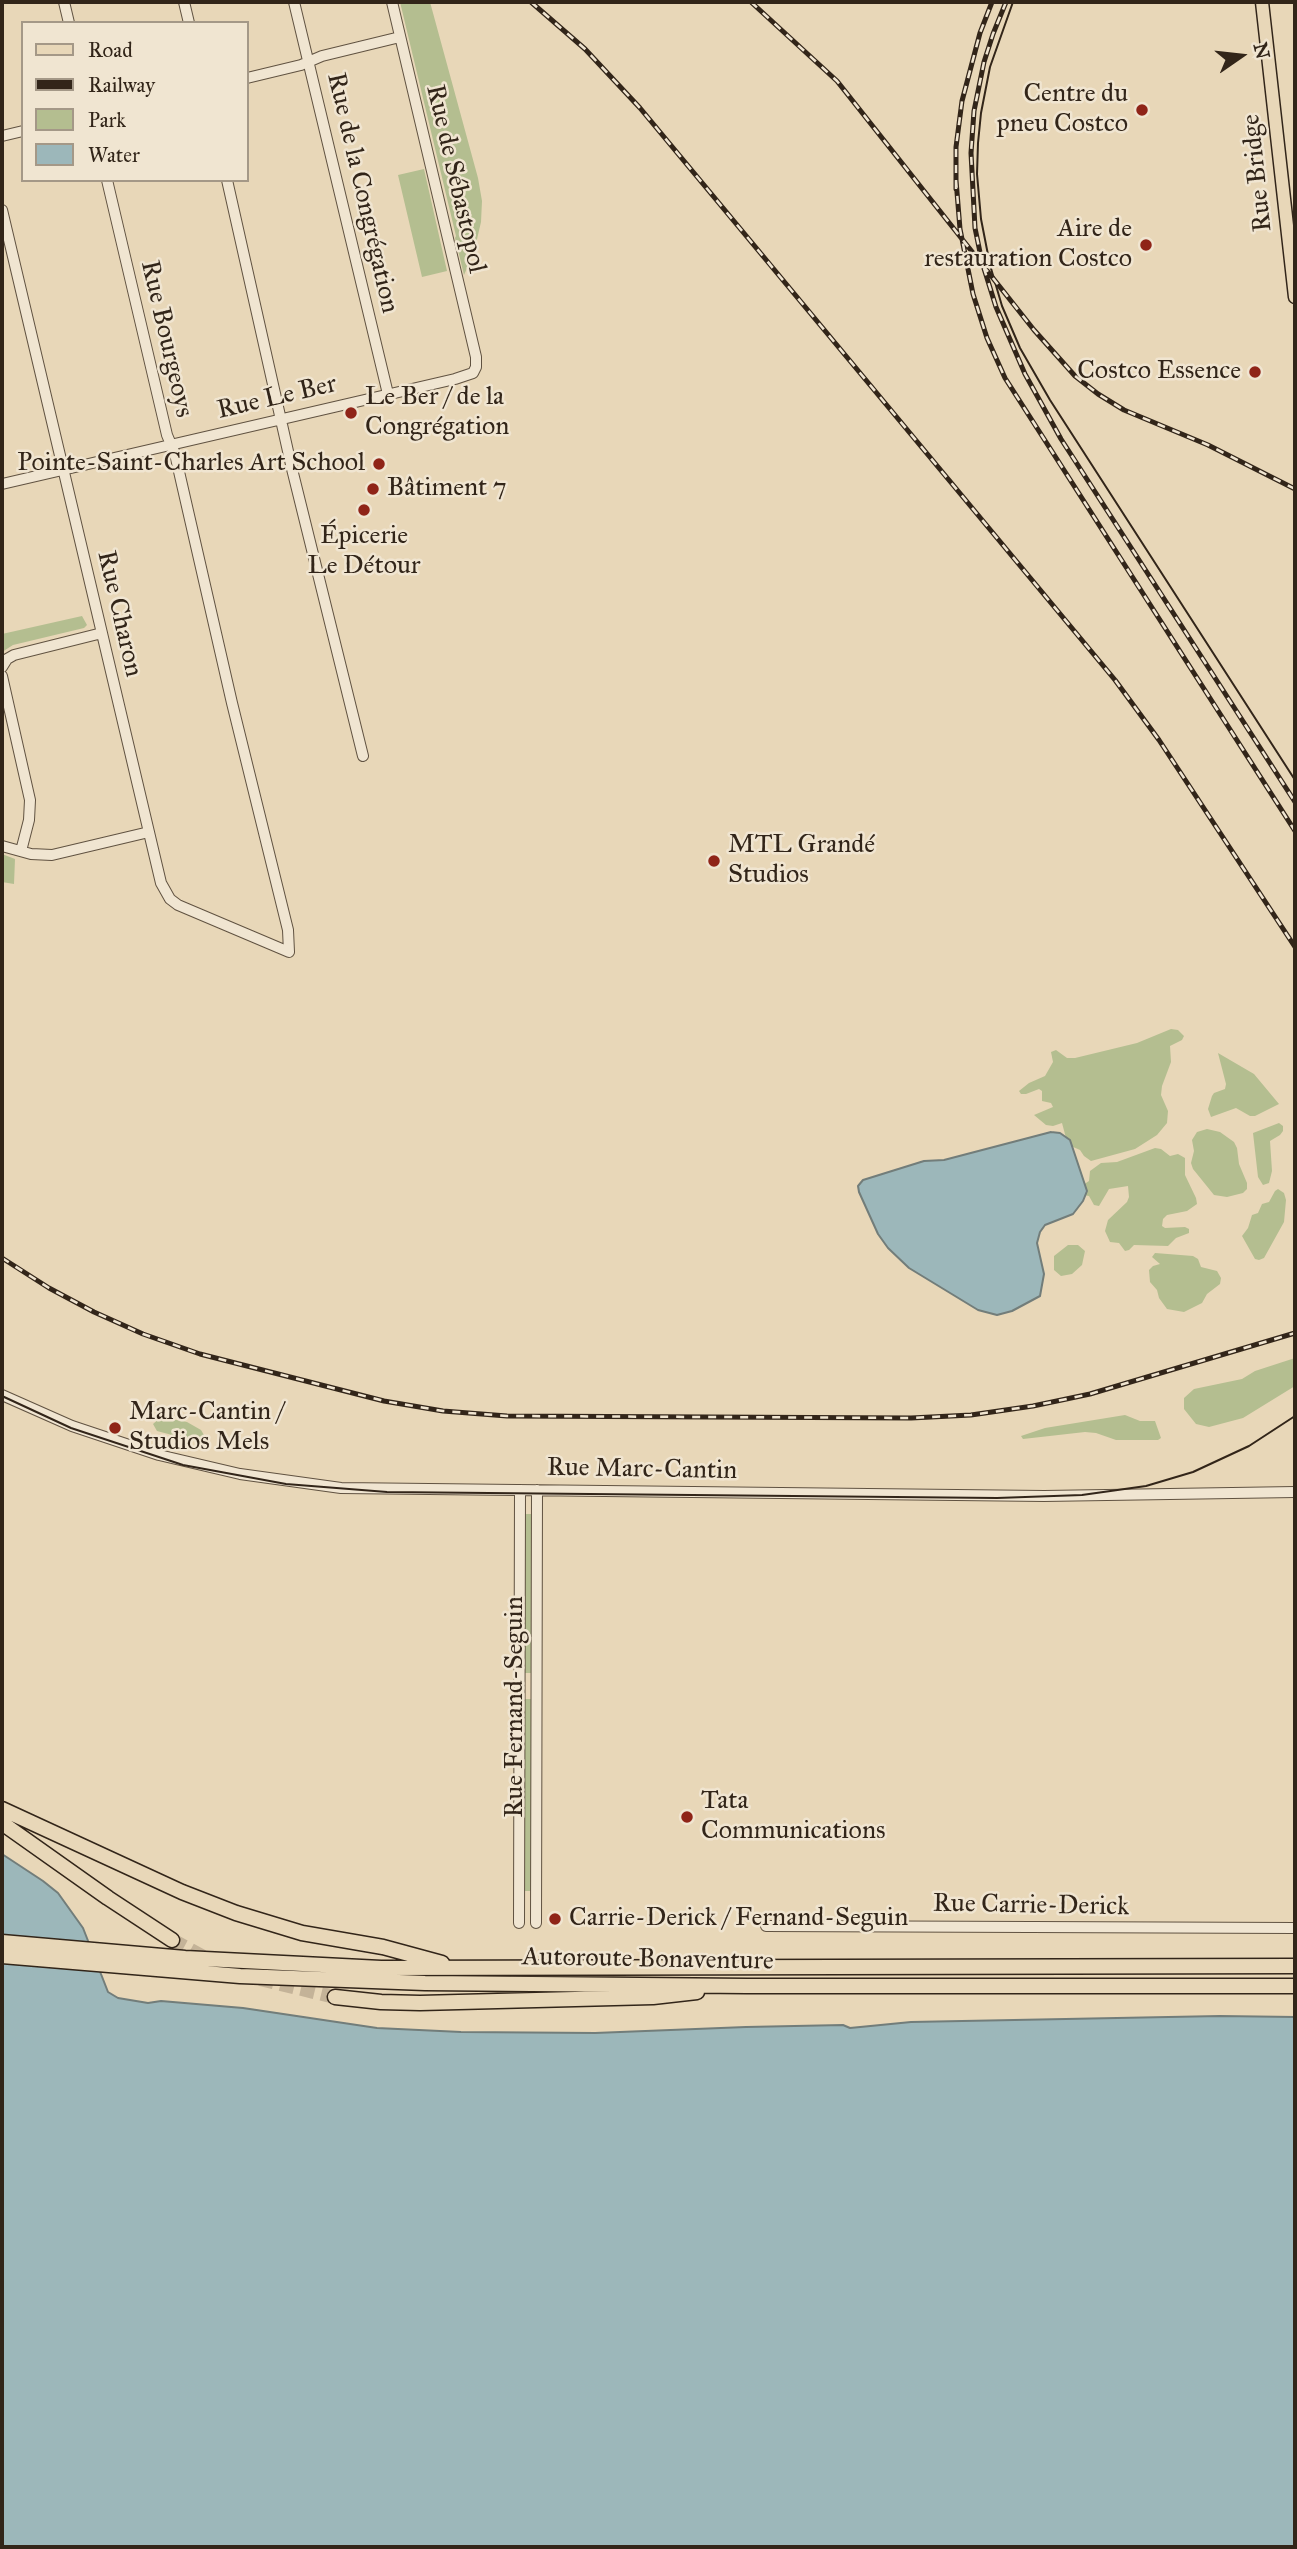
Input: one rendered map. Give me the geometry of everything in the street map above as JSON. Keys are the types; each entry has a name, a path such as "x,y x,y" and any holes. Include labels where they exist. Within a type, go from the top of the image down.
{"highway":[{"path":"2,1809 181,1892 236,1913 302,1933 383,1947 463,1968"},
{"path":"2,1823 172,1940"},
{"name":"Autoroute Bonaventure","path":"2,1942 126,1961 360,1981 747,1986 1295,1986"},
{"name":"Autoroute Bonaventure","path":"2,1956 463,1968 1295,1966"},
{"path":"335,1997 381,2002 432,2003 653,1997 747,1986"}],"main road":[{"name":"Rue Bridge","path":"1262,2 1295,297"}],"street":[{"path":"64,2 69,21"},
{"path":"184,2 189,21"},
{"name":"Rue de la Congrégation","path":"294,2 388,394"},
{"name":"Rue de Sébastopol","path":"392,2 476,367"},
{"path":"248,78 400,37"},
{"path":"2,136 21,131"},
{"name":"Rue Bourgeoys","path":"107,182 288,930 289,951"},
{"path":"226,182 292,469 363,756"},
{"name":"Rue Charon","path":"2,210 161,883 170,899 191,912 289,951"},
{"name":"Rue Le Ber","path":"2,484 466,376 476,367"},
{"path":"2,667 7,659 14,655 102,633"},
{"path":"2,676 30,800 29,820 21,851"},
{"path":"2,846 52,855 149,832"},
{"name":"Rue Marc-Cantin","path":"2,1395 57,1420 180,1461 240,1474 350,1488 1044,1496 1295,1492"},
{"name":"Rue Fernand-Seguin","path":"519,1923 520,1490"},
{"name":"Rue Fernand-Seguin","path":"536,1923 537,1490"},
{"name":"Rue Carrie-Derick","path":"766,1926 1295,1928"}],"green space":[{"path":"400,2 430,2 478,178 482,201 481,222 474,252 464,275 456,236"},
{"path":"424,169 447,271 422,277 398,175"},
{"path":"82,616 87,625 84,628 13,645 2,652 2,634"},
{"path":"2,854 15,859 14,884 2,882"},
{"path":"1171,1029 1178,1030 1184,1036 1170,1046 1171,1062 1162,1086 1161,1095 1168,1111 1167,1123 1157,1135 1135,1149 1091,1161 1080,1150 1071,1146 1062,1123 1046,1125 1034,1115 1053,1107 1051,1103 1042,1101 1042,1091 1039,1089 1021,1094 1019,1091 1045,1076 1053,1062 1051,1052 1056,1050 1067,1058 1075,1058 1137,1043"},
{"path":"1218,1053 1254,1074 1279,1104 1255,1116 1236,1108 1211,1117 1208,1109 1212,1096 1225,1089 1226,1084"},
{"path":"1279,1123 1283,1126 1283,1131 1270,1141 1272,1171 1269,1183 1263,1185 1258,1177 1253,1133"},
{"path":"1207,1129 1220,1132 1234,1142 1247,1183 1247,1189 1243,1193 1227,1197 1214,1195 1193,1169 1192,1140 1197,1132"},
{"path":"1155,1148 1170,1156 1178,1154 1185,1158 1185,1175 1197,1204 1187,1211 1167,1215 1162,1226 1185,1227 1189,1229 1189,1233 1176,1238 1168,1246 1134,1245 1125,1251 1119,1243 1110,1242 1105,1231 1108,1220 1127,1202 1128,1186 1109,1189 1099,1206 1094,1205 1089,1196 1084,1195 1083,1185 1089,1181 1090,1171 1101,1163 1117,1162"},
{"path":"1278,1189 1284,1193 1286,1200 1284,1222 1264,1258 1255,1259 1242,1236 1252,1215 1258,1213 1262,1204 1269,1202"},
{"path":"1068,1245 1078,1245 1085,1251 1082,1265 1072,1274 1061,1276 1054,1270 1054,1256"},
{"path":"1155,1253 1193,1256 1198,1259 1201,1267 1217,1271 1221,1278 1220,1284 1207,1294 1202,1303 1184,1312 1167,1309 1150,1282 1149,1270 1160,1264 1152,1257"},
{"path":"1295,1358 1295,1386 1243,1418 1209,1427 1196,1424 1184,1409 1184,1398 1194,1389 1242,1379 1255,1371"},
{"path":"1125,1415 1140,1421 1155,1421 1161,1438 1116,1440 1085,1432 1023,1439 1021,1436 1045,1428"},
{"path":"161,1417 187,1422 201,1430 204,1435 202,1443 157,1431 153,1424"},
{"path":"525,1514 532,1514 532,1673 525,1673"},
{"path":"525,1699 532,1699 531,1891 524,1891"}],"water":[{"path":"1051,1132 1060,1133 1070,1140 1087,1191 1073,1214 1045,1225 1040,1232 1037,1243 1044,1274 1040,1296 1012,1311 997,1315 978,1310 909,1268 878,1234 859,1192 858,1186 863,1180 924,1161 944,1160"},
{"path":"2,1854 58,1893 83,1928 108,1992 118,1998 148,2003 161,2001 243,2008 377,2028 461,2032 595,2033 843,2025 850,2028 911,2022 1295,2017 1295,2547 2,2547"}],"tunnel":[{"path":"172,1940 211,1961"},
{"path":"260,1979 335,1997"}],"tram line":[{"path":"1013,2 990,67 978,143 977,174 981,219 1002,306 1020,348 1050,400 1295,780"},
{"path":"2,1396 71,1428 183,1465 286,1484 387,1492 997,1498 1082,1495 1146,1486 1193,1472 1249,1446 1295,1416"}],"railway":[{"path":"531,2 585,49 640,108 1115,680 1159,740 1295,947"},
{"path":"751,2 837,81 1034,330 1075,376 1124,410 1208,445 1295,489"},
{"path":"956,189 956,147 962,101 980,33 992,2"},
{"path":"1006,2 984,62 974,111 971,153 975,228 996,307 1025,374 1061,439 1295,802"},
{"path":"956,180 960,229 973,294 987,338 1005,378 1295,831"},
{"path":"2,1258 94,1312 143,1334 200,1354 384,1401 443,1411 507,1416 911,1418 971,1415 1090,1394 1295,1333"}],"place":[{"name":"Centre du pneu Costco","path":"1142,110"},
{"name":"Aire de restauration Costco","path":"1146,245"},
{"name":"Costco Essence","path":"1255,372"},
{"name":"Le Ber / de la Congrégation","path":"351,413"},
{"name":"Pointe-Saint-Charles Art School","path":"379,464"},
{"name":"Bâtiment 7","path":"373,489"},
{"name":"Épicerie Le Détour","path":"364,510"},
{"name":"MTL Grandé Studios","path":"714,861"},
{"name":"Marc-Cantin / Studios Mels","path":"115,1428"},
{"name":"Tata Communications","path":"687,1817"},
{"name":"Carrie-Derick / Fernand-Seguin","path":"555,1919"}]}
